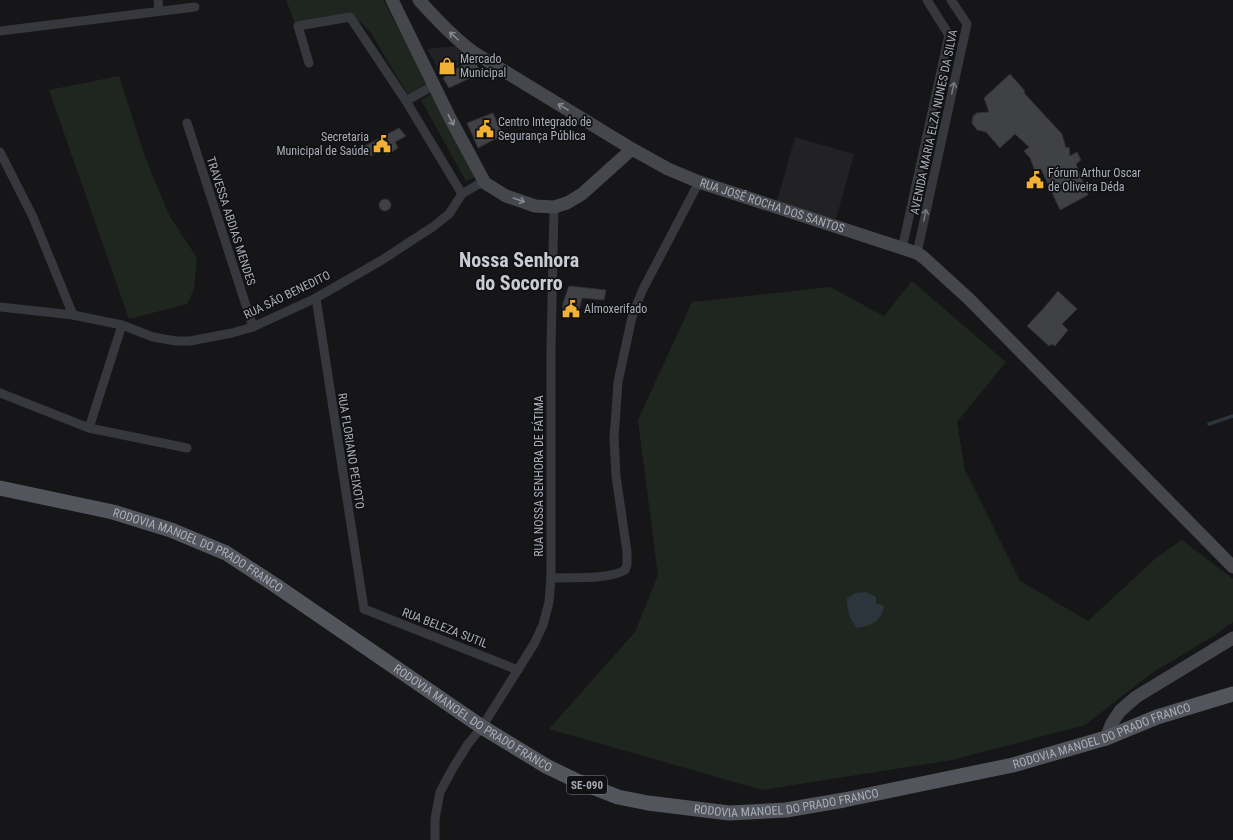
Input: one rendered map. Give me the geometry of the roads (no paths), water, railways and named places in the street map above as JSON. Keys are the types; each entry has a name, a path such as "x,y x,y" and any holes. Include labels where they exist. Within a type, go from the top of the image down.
{"main road":[{"name":"RODOVIA MANOEL DO PRADO FRANCO","path":"0,488 113,512 171,530 226,553 482,727 546,766 577,781 618,797 648,803 730,813 786,810 844,800 1013,765 1106,738 1157,717 1233,694"}],"street":[{"path":"158,0 159,11"},
{"path":"392,0 450,118 485,183 506,196 535,206 554,207 567,203 582,194 632,149"},
{"name":"RUA JOSÉ ROCHA DOS SANTOS","path":"419,0 456,39 473,52 632,149 668,169 699,182 917,253"},
{"name":"AVENIDA MARIA ELZA NUNES DA SILVA","path":"902,249 949,35 927,0"},
{"name":"AVENIDA MARIA ELZA NUNES DA SILVA","path":"917,253 968,24 951,0"},
{"path":"0,31 195,7"},
{"path":"309,63 298,26 350,17 406,101 462,194"},
{"path":"406,101 434,86"},
{"name":"TRAVESSA ABDIAS MENDES","path":"187,123 253,327"},
{"path":"0,152 33,217 73,315"},
{"path":"551,578 602,576 614,574 625,570 627,565 627,552 616,476 614,438 618,382 632,317 642,291 699,182"},
{"name":"RUA SÃO BENEDITO","path":"0,307 73,315 122,325 153,336 176,341 190,341 253,327 316,298 382,260 434,226 449,214 462,194 477,185 485,183"},
{"name":"RUA NOSSA SENHORA DE FÁTIMA","path":"435,840 435,820 440,792 468,744 482,727 534,644 543,625 549,602 551,578 550,348 554,207"},
{"path":"917,253 929,262 969,299 1233,567"},
{"name":"RUA FLORIANO PEIXOTO","path":"316,298 364,609"},
{"path":"89,428 122,325"},
{"path":"0,392 89,428 187,448"},
{"name":"RUA BELEZA SUTIL","path":"364,609 518,670"},
{"path":"1106,738 1112,723 1120,711 1136,697 1233,638"}],"waterway":[{"path":"1209,424 1233,416"}],"place":[{"name":"Mercado Municipal","path":"447,66"},
{"name":"Centro Integrado de Segurança Pública","path":"485,129"},
{"name":"Secretaria Municipal de Saúde","path":"382,144"},
{"name":"Fórum Arthur Oscar de Oliveira Déda","path":"1035,180"},
{"name":"Almoxerifado","path":"571,309"}],"district":[{"name":"Nossa Senhora do Socorro","path":"519,272"}]}
